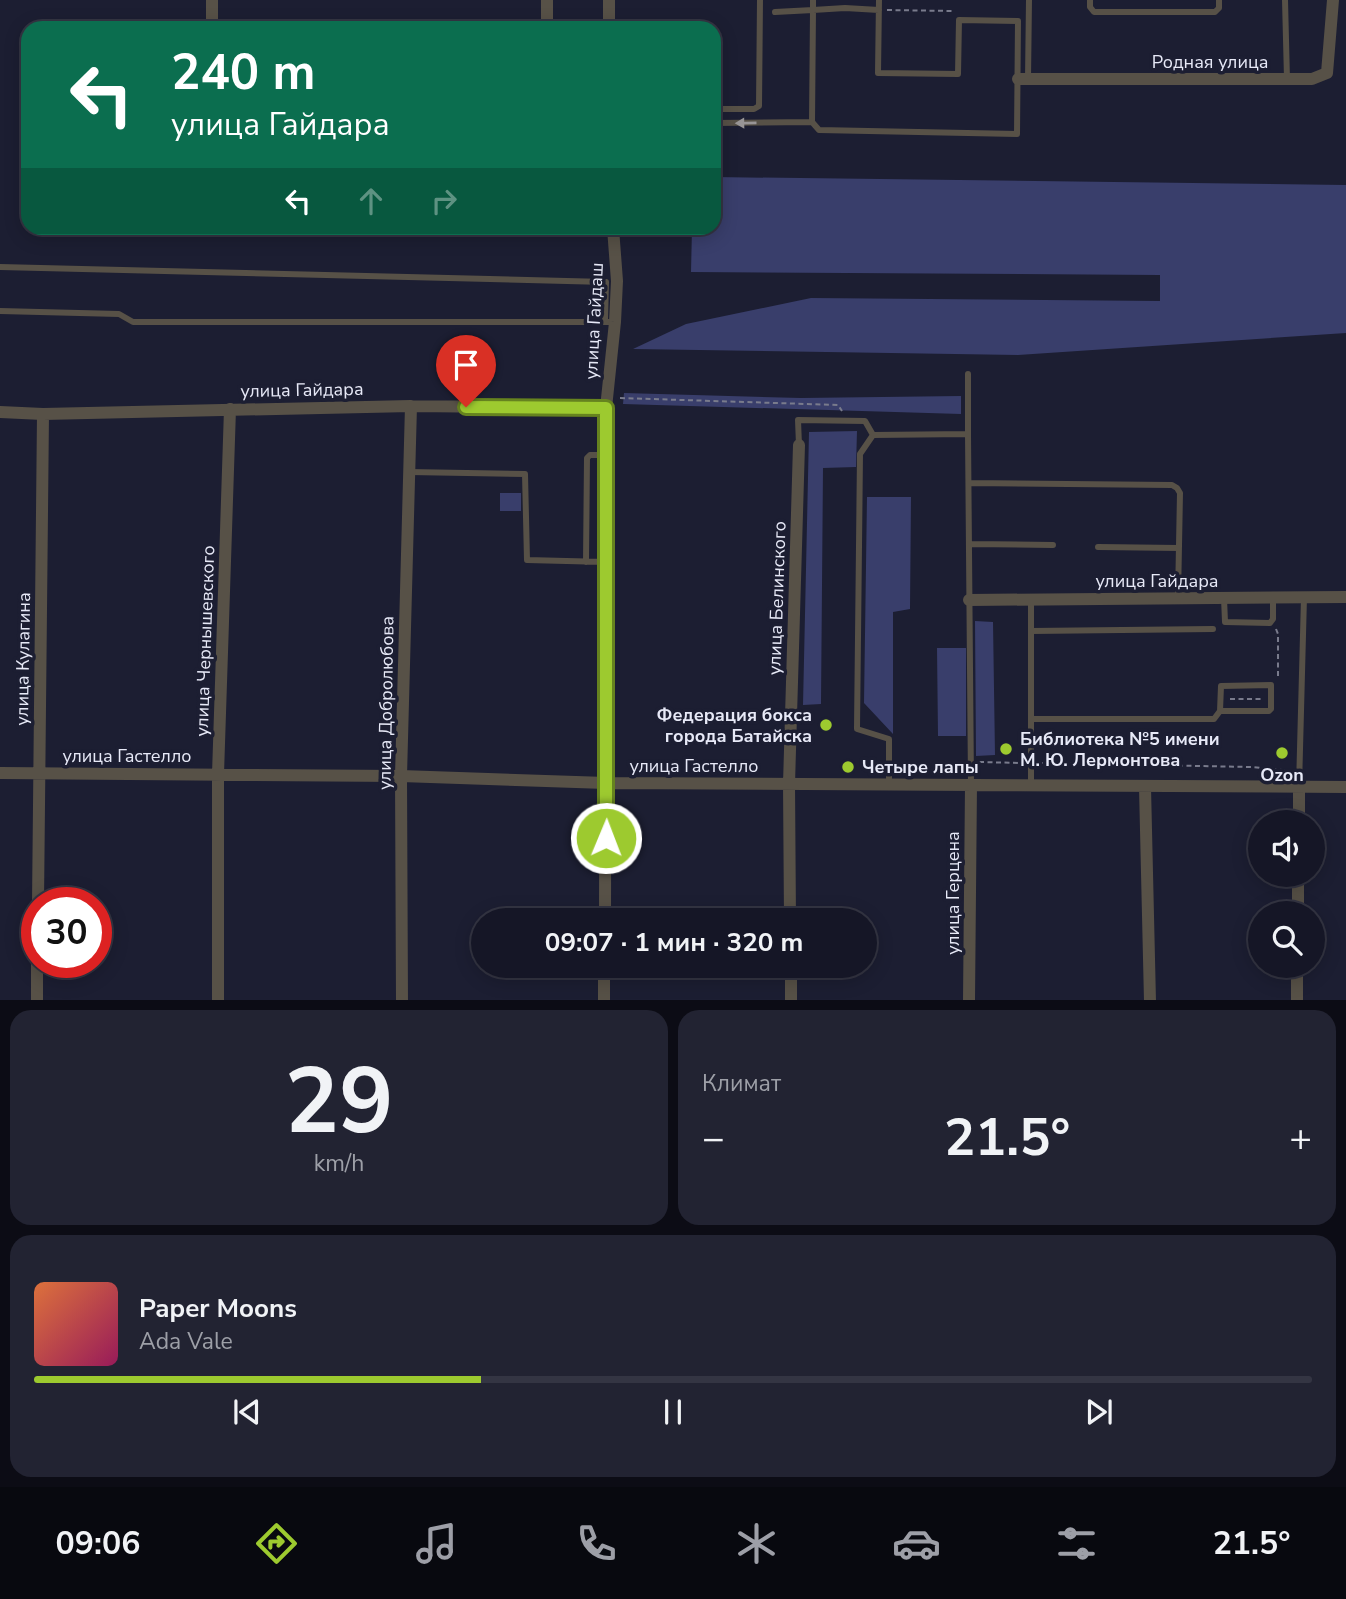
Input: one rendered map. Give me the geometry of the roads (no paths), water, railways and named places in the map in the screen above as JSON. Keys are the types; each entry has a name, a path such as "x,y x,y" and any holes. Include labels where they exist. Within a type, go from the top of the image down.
{"street":[{"path":"212,0 212,21"},
{"path":"547,0 547,21"},
{"path":"609,0 609,21"},
{"name":"Родная улица","path":"1023,79 1312,79 1327,73 1333,0"},
{"name":"улица Гайдаш","path":"605,908 606,403 610,322 617,281 614,235"},
{"name":"улица Гайдара","path":"0,412 43,414 606,403"},
{"name":"улица Добролюбова","path":"402,1000 401,776 411,406"},
{"name":"улица Чернышевского","path":"218,1000 218,774 230,409"},
{"name":"улица Кулагина","path":"38,887 43,414"},
{"name":"улица Белинского","path":"790,908 789,784 799,445"},
{"name":"улица Гайдара","path":"969,600 1346,597"},
{"name":"улица Гастелло","path":"0,773 401,776 606,783 1346,787"},
{"name":"улица Герцена","path":"969,1000 971,785"},
{"path":"1299,787 1299,810"},
{"path":"1145,788 1150,1000"},
{"path":"37,978 37,1000"},
{"path":"604,978 604,1000"},
{"path":"791,978 791,1000"},
{"path":"1297,978 1297,1000"}],"lane":[{"path":"721,109 754,109 760,106 760,0"},
{"path":"813,0 812,122 819,130 1017,134 1029,0"},
{"path":"879,0 878,73 958,74 959,20 1018,21 1023,79"},
{"path":"1090,0 1090,7 1094,12 1215,12 1219,8 1219,0"},
{"path":"1285,0 1287,79"},
{"path":"775,12 845,4 879,10"},
{"path":"721,123 812,122"},
{"path":"0,267 606,282 610,322 133,322 119,314 0,311"},
{"path":"968,374 971,785"},
{"path":"799,445 798,420 865,421 873,435"},
{"path":"873,435 968,434"},
{"path":"873,435 860,454 857,729 889,738 889,784"},
{"path":"586,562 587,458 590,455 606,455"},
{"path":"409,472 526,474 527,560 606,562"},
{"path":"968,483 1171,485 1177,488 1180,493 1178,598"},
{"path":"969,544 1053,545"},
{"path":"1098,547 1179,548"},
{"path":"1224,598 1224,622 1272,622 1273,597"},
{"path":"1299,787 1304,597"},
{"path":"1031,599 1031,786"},
{"path":"1031,631 1213,629"},
{"path":"960,639 970,639"},
{"path":"1031,719 1214,719 1220,711 1222,685 1271,687 1269,711 1220,711"},
{"path":"962,746 970,746"}],"place":[{"name":"Федерация бокса города Батайска","path":"826,725"},
{"name":"Библиотека №5 имени М. Ю. Лермонтова","path":"1006,749"},
{"name":"Ozon","path":"1282,753"},
{"name":"Четыре лапы","path":"848,767"}]}
